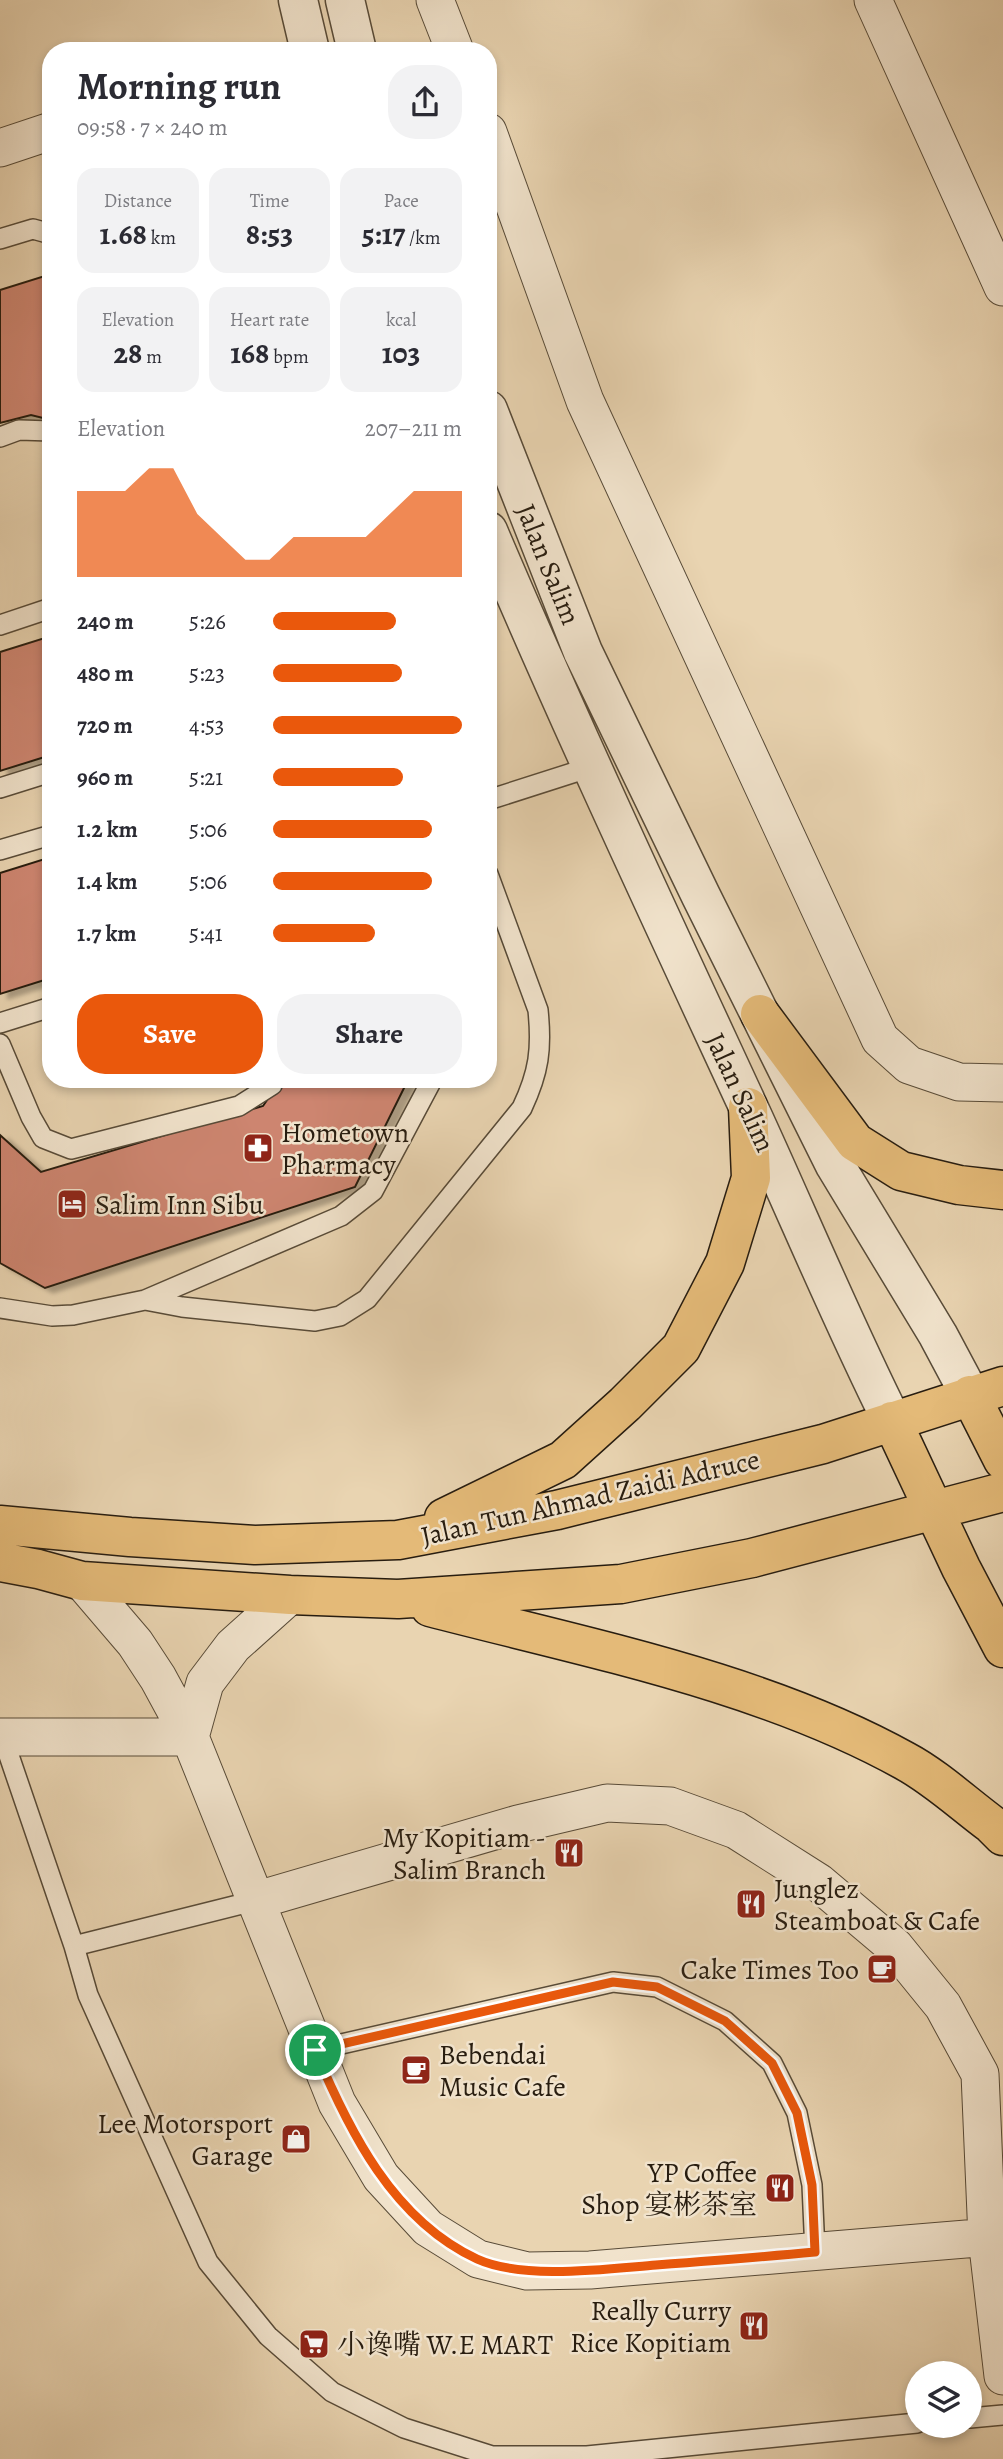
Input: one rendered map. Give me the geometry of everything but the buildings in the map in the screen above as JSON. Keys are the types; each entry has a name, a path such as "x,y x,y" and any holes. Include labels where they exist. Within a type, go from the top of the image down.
{"main road":[{"path":"760,1014 855,1143 901,1171 959,1185 1003,1190"},
{"path":"398,1540 563,1460 625,1405 681,1348 725,1263 751,1178 748,1107"},
{"name":"Jalan Tun Ahmad Zaidi Adruce","path":"0,1525 254,1545 398,1540 557,1510 822,1444 986,1391"},
{"name":"Jalan Salim","path":"986,1391 1003,1460"},
{"name":"Jalan Salim","path":"892,1421 1003,1648"},
{"path":"0,1562 82,1581 290,1595 398,1599 621,1584 752,1558 1003,1492"},
{"path":"398,1599 682,1673 810,1715 907,1762 991,1824 1003,1836"}],"street":[{"path":"298,0 305,42"},
{"path":"345,0 355,42"},
{"path":"435,0 451,42"},
{"path":"873,0 1003,287"},
{"path":"0,148 42,134"},
{"path":"497,157 586,401 880,1039 909,1065 959,1082 1003,1083"},
{"name":"Jalan Salim","path":"497,433 583,652 835,1165 938,1335 986,1391"},
{"name":"Jalan Salim","path":"497,552 591,767 854,1345 892,1421"},
{"path":"82,1581 135,1643 158,1678 190,1737 337,2103 381,2178 428,2228 478,2259 527,2271 590,2270 995,2237"},
{"path":"190,1737 205,1683 233,1646 290,1595"},
{"path":"1,1737 190,1737"},
{"path":"254,1901 518,1824 607,1804 670,1806 736,1830 818,1882 895,1947 943,2006 980,2074 995,2237 1003,2376"}],"lane":[{"path":"0,239 33,229 42,232"},
{"path":"0,437 19,430 42,431"},
{"path":"0,625 42,611"},
{"path":"497,797 591,767"},
{"path":"0,788 42,775"},
{"path":"0,850 42,838"},
{"path":"145,1300 183,1307 315,1321 340,1316 367,1299 522,1108 535,1082 540,1032 538,1010 497,898"},
{"path":"0,1023 42,1010"},
{"path":"0,1044 31,1117 43,1138 71,1149 239,1106 266,1088"},
{"path":"0,1308 52,1316 73,1315 145,1300 341,1216 373,1191 428,1088"},
{"path":"1,1737 74,1946 88,1995 208,2262 268,2336 332,2392 404,2428 492,2456 587,2456 905,2424"},
{"path":"74,1946 254,1901"},
{"path":"315,2050 613,1982 657,1987 725,2021 772,2063 797,2113 812,2185 815,2252"},
{"path":"982,2417 1003,2415"}],"place":[{"name":"Hometown Pharmacy","path":"258,1148"},
{"name":"Salim Inn Sibu","path":"72,1204"},
{"name":"My Kopitiam - Salim Branch","path":"569,1853"},
{"name":"Junglez Steamboat & Cafe","path":"751,1904"},
{"name":"Cake Times Too","path":"882,1969"},
{"name":"Bebendai Music Cafe","path":"416,2070"},
{"name":"Lee Motorsport Garage","path":"296,2139"},
{"name":"YP Coffee Shop 宴彬茶室","path":"780,2188"},
{"name":"Really Curry Rice Kopitiam","path":"754,2326"},
{"name":"小谗嘴 W.E MART","path":"314,2344"}],"route":[{"path":"613,1982 657,1987 725,2021 772,2063 797,2113 812,2185 815,2252 590,2270 527,2271 478,2259 428,2228 381,2178 337,2103 315,2050 613,1982"}]}
